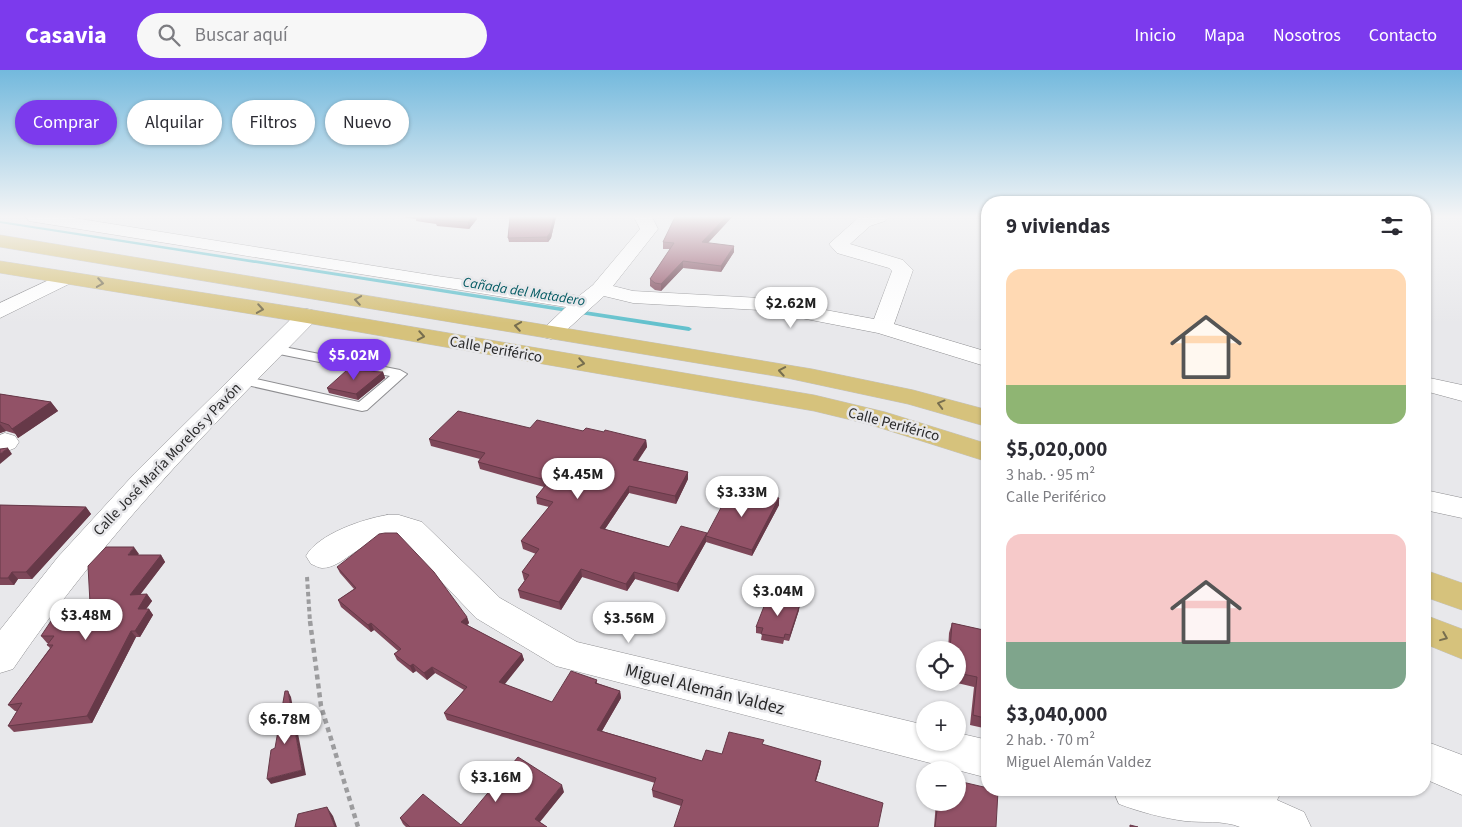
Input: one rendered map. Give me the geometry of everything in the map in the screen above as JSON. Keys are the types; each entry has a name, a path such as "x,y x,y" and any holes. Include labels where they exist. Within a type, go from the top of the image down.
{"highway":[{"name":"Calle Periférico","path":"87,252 569,315 946,405 981,417"},
{"name":"Calle Periférico","path":"0,267 308,316 814,403 876,418 981,451"},
{"path":"1431,585 1462,597"},
{"path":"1431,631 1462,644"}],"street":[{"path":"253,252 437,282 569,315 600,289 630,252"},
{"path":"856,252 896,264 904,270 882,327"},
{"path":"0,311 66,278"},
{"path":"600,289 633,297 760,304 882,327 981,358"},
{"name":"Calle José María Morelos y Pavón","path":"0,658 44,597 131,492 308,316"},
{"path":"1431,385 1462,393"},
{"path":"1431,501 1462,508"},
{"name":"Miguel Alemán Valdez","path":"322,556 363,532 383,526 399,525 410,530 488,608 569,655 981,757"},
{"path":"1431,762 1462,774"},
{"path":"1164,796 1184,800 1248,796 1289,827"}],"lane":[{"path":"243,380 362,407 400,374 274,349"}],"path":[{"path":"322,556 307,574 307,599 322,706 358,827"}],"building":[{"path":"668,252 730,252 721,266 683,261 661,284 655,283 650,279"},
{"path":"347,370 383,372 356,394 327,388"},
{"path":"0,394 51,402 12,429 9,425 0,422"},
{"path":"458,411 530,428 537,420 583,431 586,428 604,432 605,430 646,440 633,460 688,472 675,496 629,486 600,528 669,547 681,526 707,533 677,584 634,572 626,584 581,569 559,602 518,590 529,575 522,572 539,549 521,541 553,502 536,497 549,481 478,462 485,453 429,439"},
{"path":"8,448 0,454 0,449"},
{"path":"732,487 779,498 752,550 706,536"},
{"path":"0,505 86,507 26,572 12,572 8,578 0,578"},
{"path":"397,533 434,572 467,617 461,622 522,654 499,682 552,702 571,671 597,680 595,683 620,691 597,730 702,761 706,750 722,754 729,732 764,740 762,744 821,761 815,781 883,803 878,827 674,827 683,800 652,790 656,778 444,713 467,687 432,667 424,673 413,664 410,666 394,654 401,649 371,623 368,625 338,600 356,588 337,567 379,534"},
{"path":"106,547 134,547 128,555 161,555 130,595 147,594 138,609 149,609 135,631 131,631 87,716 8,726 22,703 8,705 53,645 47,645 54,636 41,636 61,606 90,603 88,566"},
{"path":"768,596 800,604 790,635 785,634 784,638 761,634 763,628 756,627"},
{"path":"952,623 981,629 981,717 973,715 977,677 966,675 966,641 951,641"},
{"path":"285,691 288,691 302,770 267,779 271,750 275,748"},
{"path":"518,757 562,785 535,819 547,827 410,827 400,818 423,794 461,825"},
{"path":"966,783 981,786 981,796 998,796 996,827 935,827 937,811 966,811"},
{"path":"327,807 335,827 295,827 298,814"}],"waterway":[{"name":"Cañada del Matadero","path":"195,252 689,329"}]}
